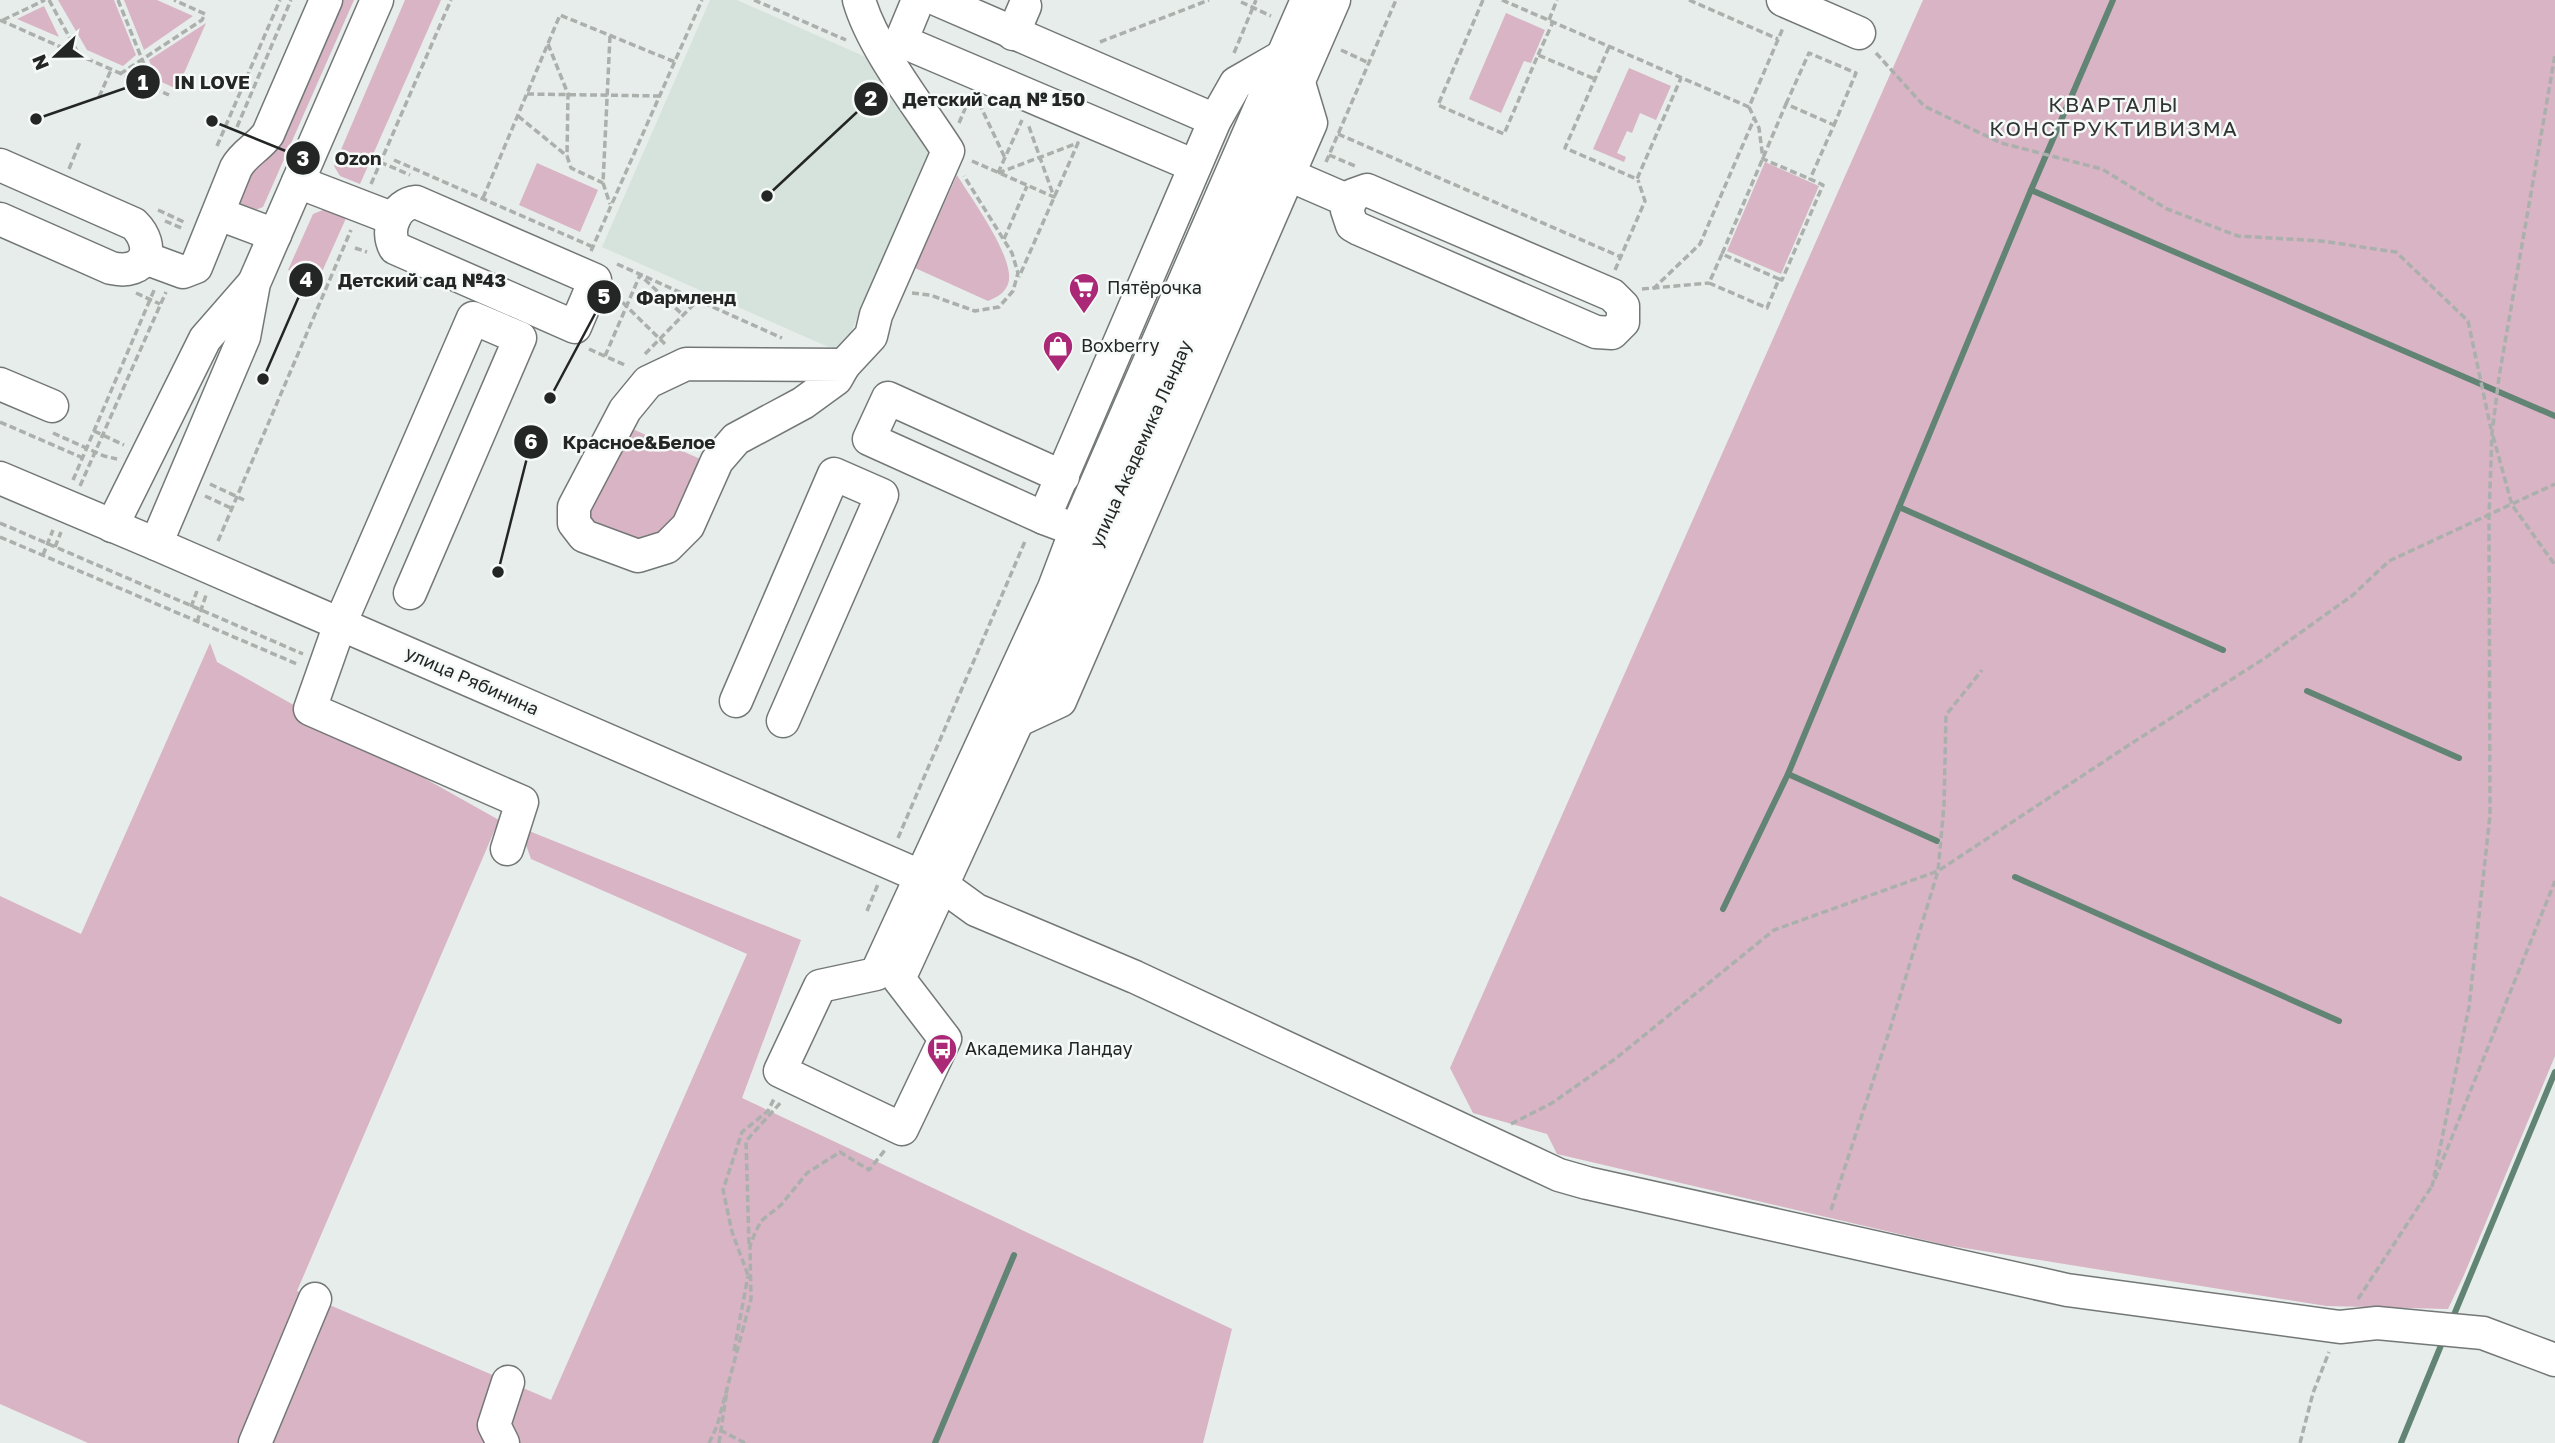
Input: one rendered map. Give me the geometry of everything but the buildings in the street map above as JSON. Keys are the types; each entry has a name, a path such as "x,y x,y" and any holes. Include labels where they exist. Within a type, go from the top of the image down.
{"street":[{"path":"145,258 183,272 196,267 242,156 263,141 268,134 326,0"},
{"path":"156,544 244,337 254,283 377,0"},
{"path":"844,365 686,364 648,382 625,410 575,507 574,523 584,536 638,556 667,547 688,526 717,461 736,439 803,403 836,379 844,365 871,336 876,316 948,150 888,59 863,15 859,0"},
{"path":"918,0 901,41 1195,166"},
{"path":"938,0 1215,120"},
{"name":"улица Академика Ландау","path":"932,881 1076,530 1307,0"},
{"name":"улица Академика Ландау","path":"932,881 1017,721 1070,607 1334,0"},
{"path":"1013,34 1025,6"},
{"path":"1783,13 1858,33"},
{"path":"1044,518 1215,120 1236,83 1283,56"},
{"path":"1017,721 1060,701 1302,181 1311,123 1299,82"},
{"path":"0,165 134,224 144,234 147,246 145,258 134,268 122,271 0,219"},
{"path":"1302,181 1349,201 1348,218 1359,229 1633,348"},
{"path":"298,182 394,219"},
{"path":"416,202 595,280 575,327 395,248 391,240 394,219 400,208 407,203 416,202"},
{"path":"219,214 275,235"},
{"path":"112,526 205,339 254,283"},
{"path":"410,593 533,308"},
{"path":"507,849 522,802 310,709 340,624 473,318 520,338"},
{"path":"0,384 52,406"},
{"path":"850,481 888,398 1063,477"},
{"path":"869,439 1076,530"},
{"path":"736,701 834,474 882,495 783,721"},
{"name":"улица Рябинина","path":"0,478 932,881 976,910 1135,976 1559,1175 2067,1290 2340,1327 2377,1323 2483,1333 2555,1360"},
{"path":"932,881 899,979 945,1039 902,1129 790,1084 780,1071 820,986 876,974 932,881"},
{"path":"255,1443 315,1299"},
{"path":"503,1443 495,1425 508,1382"}],"path":[{"path":"1,21 47,0 79,55"},
{"path":"118,0 154,89"},
{"path":"120,74 202,20 205,14 174,0"},
{"path":"231,508 450,0"},
{"path":"553,236 591,253 702,0"},
{"path":"1098,42 1209,0"},
{"path":"1302,181 1338,134 1396,0"},
{"path":"1483,0 1437,105 1504,134 1558,0"},
{"path":"1502,0 1513,2 1749,107 1759,128 1763,159"},
{"path":"1689,0 1778,39"},
{"path":"1749,107 1778,39 1783,13"},
{"path":"483,198 560,15 675,62"},
{"path":"1,21 169,95"},
{"path":"1858,33 1924,106 2001,144 2102,169 2167,209 2238,236 2321,241 2396,251 2468,321 2492,433 2512,505 2555,565"},
{"path":"610,36 603,183 611,206"},
{"path":"548,44 568,94 567,156 571,168 603,183"},
{"path":"1609,47 1565,148 1637,179"},
{"path":"1779,279 1767,308 1709,283 1809,53 1856,73 1810,179"},
{"path":"1538,55 1595,79"},
{"path":"2432,1187 2469,1007 2490,815 2489,516 2492,433 2499,377 2555,55"},
{"path":"99,97 111,69"},
{"path":"1611,278 1645,201 1637,179 1681,78"},
{"path":"527,94 660,96"},
{"path":"976,98 1005,158"},
{"path":"1786,104 1833,125"},
{"path":"518,116 567,156"},
{"path":"998,173 1025,119 1054,197"},
{"path":"1652,289 1700,244 1754,119"},
{"path":"1338,134 1620,257"},
{"path":"68,170 80,142"},
{"path":"909,293 930,295 975,311 999,307 1013,291 1078,143 998,173"},
{"path":"948,150 1054,197"},
{"path":"948,150 1012,253 1018,274 1013,291"},
{"path":"1722,254 1782,280 1823,185 1763,159"},
{"path":"394,160 593,247"},
{"path":"380,162 416,177"},
{"path":"1004,239 1027,186"},
{"path":"615,264 783,338"},
{"path":"604,356 640,275"},
{"path":"640,275 683,316"},
{"path":"606,287 686,364"},
{"path":"640,358 698,300"},
{"path":"0,422 83,458"},
{"path":"1500,1124 1513,1124 1552,1103 1615,1059 1774,930 1938,871 2265,658 2353,595 2389,561 2555,484"},
{"path":"0,523 303,654"},
{"path":"0,537 299,665"},
{"path":"1822,1236 1890,1029 1938,871 1944,805 1946,715 1982,670"},
{"path":"2300,1443 2313,1393 2340,1327 2432,1187 2555,881"},
{"path":"749,1277 732,1232 723,1190 742,1132 768,1111 790,1084"},
{"path":"719,1443 750,1265 746,1141 790,1084"},
{"path":"709,1443 717,1426 751,1299 750,1247 761,1222 781,1205 807,1173 840,1152 869,1170 902,1129"},
{"path":"720,1430 745,1443"}],"shaded area":[{"path":"58,0 114,0 136,55 123,66 87,50"},
{"path":"124,0 157,0 193,16 144,50"},
{"path":"333,0 354,0 263,207 253,211 239,206 235,192"},
{"path":"405,0 441,0 360,184 340,176 334,166"},
{"path":"710,0 737,0 886,66 932,145 842,353 602,247"},
{"path":"1923,0 2555,0 2555,1056 2448,1309 2326,1306 1946,1245 1557,1154 1547,1134 1473,1113 1450,1068"},
{"path":"44,6 59,37 17,19"},
{"path":"1506,13 1545,30 1531,63 1524,61 1501,113 1469,99"},
{"path":"206,23 177,89 157,80 149,60"},
{"path":"1629,68 1671,86 1656,120 1640,113 1632,133 1627,131 1617,153 1626,157 1624,162 1593,149"},
{"path":"1765,162 1819,186 1781,274 1727,251"},
{"path":"537,163 598,190 580,232 519,205"},
{"path":"957,175 991,229 1006,260 1008,284 1002,293 988,301 915,268"},
{"path":"328,208 347,216 317,283 288,270 313,214"},
{"path":"628,427 707,462 679,523 643,547 591,525 590,509"},
{"path":"210,643 217,662 499,820 297,1291 551,1400 747,954 531,859 525,842 529,831 801,940 742,1098 1232,1329 1203,1443 88,1443 0,1404 0,896 81,934"}],"waterway":[{"path":"1723,909 1788,774 2113,0"},
{"path":"2031,190 2555,416"},
{"path":"1899,507 2223,650"},
{"path":"2307,691 2459,758"},
{"path":"1788,774 1937,841"},
{"path":"2015,877 2339,1021"},
{"path":"2451,1322 2555,1072"},
{"path":"935,1443 1014,1255"},
{"path":"2401,1443 2444,1338"}],"place":[{"name":"IN LOVE","path":"36,119"},
{"name":"Ozon","path":"212,121"},
{"name":"Детский сад № 150","path":"767,196"},
{"name":"Пятёрочка","path":"1084,315"},
{"name":"Boxberry","path":"1058,373"},
{"name":"Детский сад №43","path":"263,379"},
{"name":"Фармленд","path":"550,398"},
{"name":"Красное&Белое","path":"498,572"},
{"name":"Академика Ландау","path":"942,1076"}],"district":[{"name":"КВАРТАЛЫ КОНСТРУКТИВИЗМА","path":"2114,117"}]}
